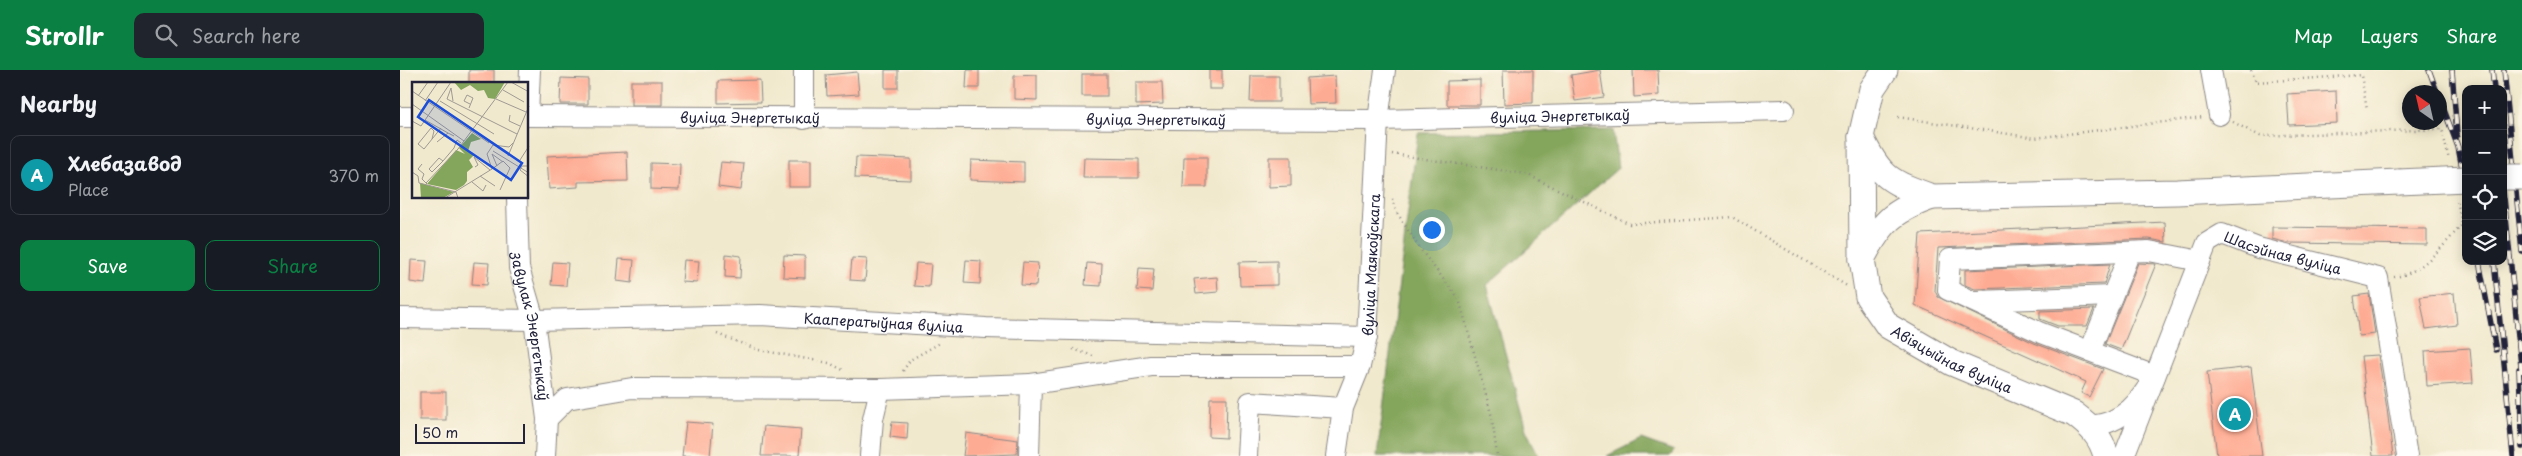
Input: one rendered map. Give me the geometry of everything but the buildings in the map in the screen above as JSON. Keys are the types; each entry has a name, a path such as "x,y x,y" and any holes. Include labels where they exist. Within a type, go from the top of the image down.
{"main road":[{"name":"Авіяцыйная вуліца","path":"1885,70 1872,89 1861,137 1862,260 1870,300 1888,326 1952,364 2074,414 2091,426 2103,444 2106,456"},
{"path":"1861,137 1873,162 1886,177 1902,186 1932,197"},
{"path":"2507,178 2522,176"},
{"path":"1862,260 1875,235 1890,217 1906,206 1932,197 2177,192 2457,181"}],"street":[{"path":"529,93 530,70"},
{"path":"804,70 804,119"},
{"name":"вуліца Маякоўскага","path":"1336,456 1343,408 1360,366 1367,337 1378,120 1384,70"},
{"path":"2210,70 2219,115"},
{"name":"вуліца Энергетыкаў","path":"529,116 804,119 1378,120 1784,110"},
{"name":"завулак Энергетыкаў","path":"517,199 518,268 534,320 546,419 545,456"},
{"name":"Шасэйная вуліца","path":"2124,456 2207,243 2222,234 2258,248 2378,278"},
{"path":"2091,426 2101,426 2128,413 2140,400 2155,376 2038,332 1948,290 1950,259 2150,251 2200,261"},
{"path":"2090,351 2130,252"},
{"path":"2378,278 2407,456"},
{"path":"1972,301 2112,296"},
{"name":"Кааператыўная вуліца","path":"400,318 534,320 760,316 986,328 1367,337"},
{"path":"546,419 567,399 632,388 885,388 1031,384 1151,366 1360,366"},
{"path":"1029,456 1031,384"},
{"path":"870,456 873,419 885,388"},
{"path":"1247,456 1250,402 1343,408"}],"path":[{"path":"2251,70 2256,82 2362,75 2367,110"},
{"path":"1898,117 2036,138 2219,115 2260,136 2442,129 2457,181 2462,225 2408,276 2378,278"},
{"path":"1376,152 1526,174 1630,224 1732,217 1870,300"},
{"path":"1390,194 1396,211 1420,249 1459,299 1492,417 1497,456"},
{"path":"716,334 758,350 829,363 846,371"},
{"path":"885,388 910,360 941,343"},
{"path":"1072,348 1098,358"}],"green space":[{"path":"1613,130 1618,168 1487,285 1526,430 1539,456 1377,456 1418,133"},
{"path":"1641,439 1674,451 1670,456 1607,456"}],"railway":[{"path":"2429,70 2434,85"},
{"path":"2452,70 2457,135"},
{"path":"2492,70 2494,85"},
{"path":"2504,70 2522,252"},
{"path":"2447,118 2458,147 2463,175"},
{"path":"2506,220 2522,376"},
{"path":"2480,265 2496,350"},
{"path":"2494,265 2513,456"},
{"path":"2519,369 2522,447"}],"place":[{"name":"Хлебазавод","path":"2235,414"}]}
